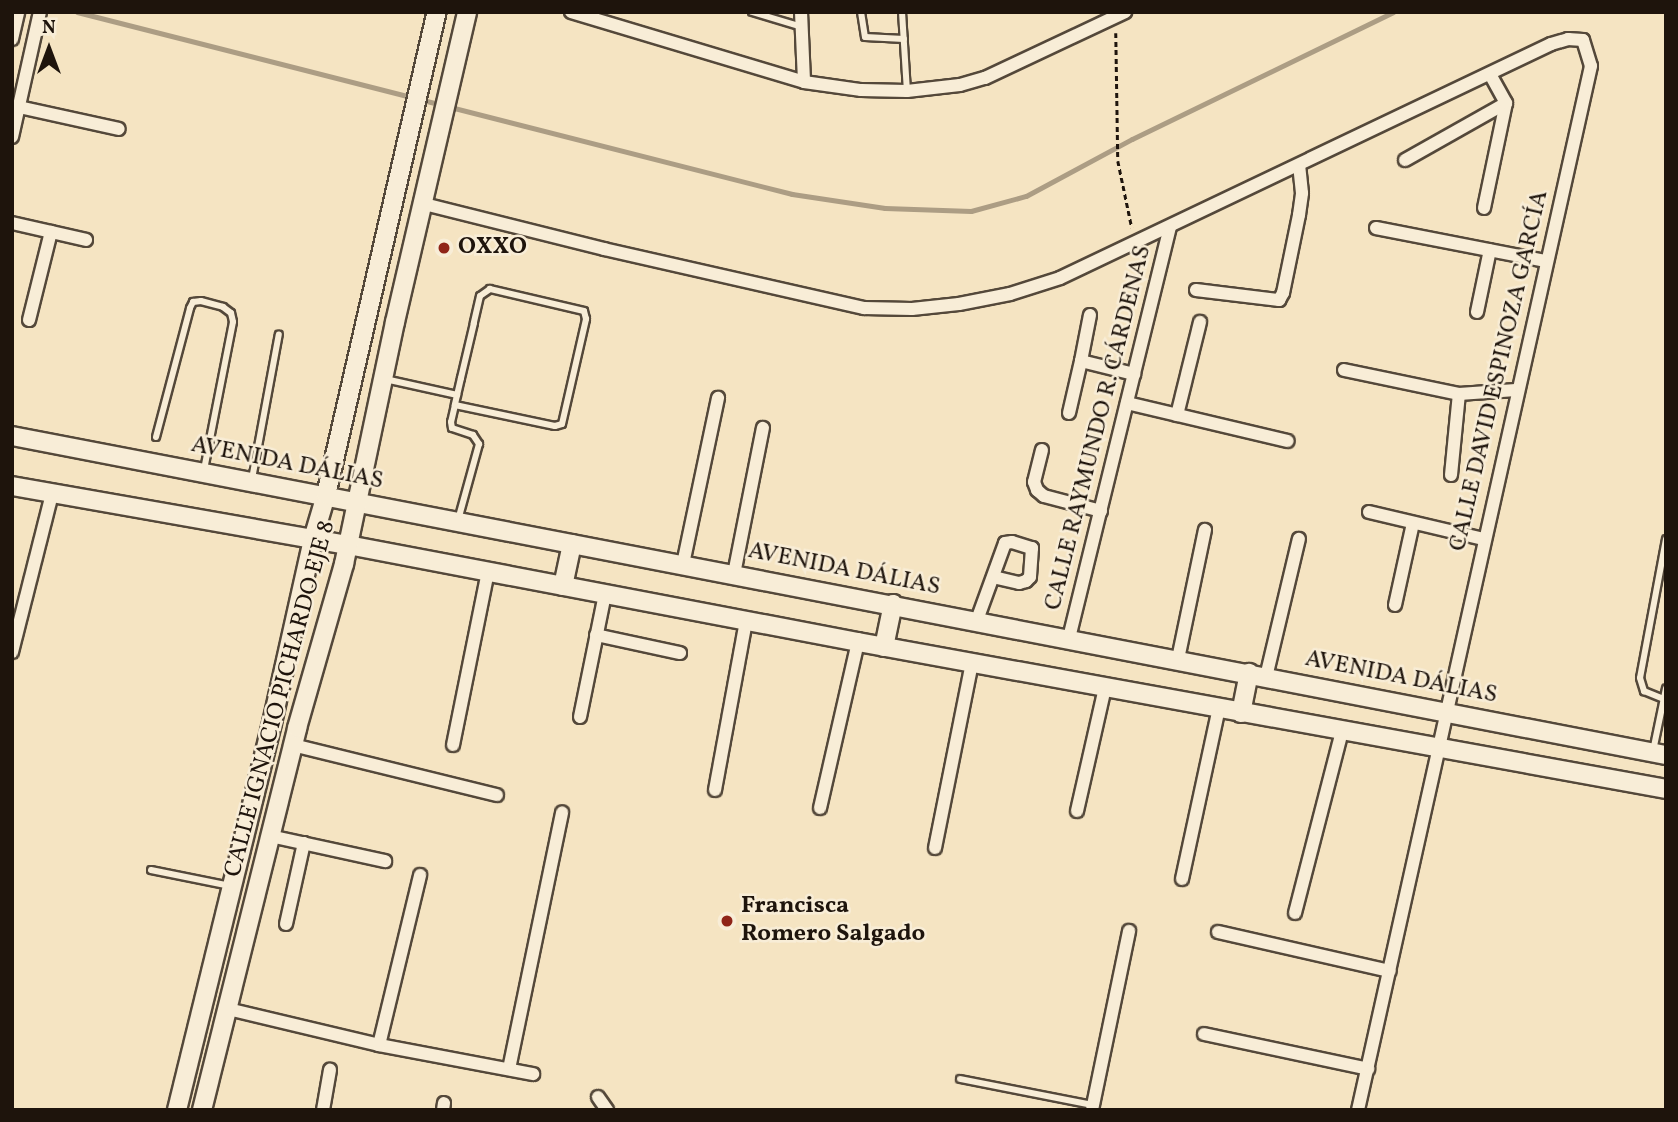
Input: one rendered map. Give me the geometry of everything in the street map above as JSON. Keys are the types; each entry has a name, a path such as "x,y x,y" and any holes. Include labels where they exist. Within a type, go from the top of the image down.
{"main road":[{"name":"CALLE IGNACIO PICHARDO EJE 8","path":"177,1110 313,539 326,495 436,12"},
{"name":"CALLE IGNACIO PICHARDO EJE 8","path":"202,1110 292,746 348,545 395,321 467,12"},
{"path":"367,316 395,321"},
{"name":"AVENIDA DÁLIAS","path":"12,436 977,620 1659,754"},
{"path":"12,486 348,545 1105,688 1666,789"},
{"path":"563,586 572,544"},
{"path":"884,647 893,604"},
{"path":"1241,713 1257,675"}],"street":[{"path":"13,37 18,12"},
{"path":"12,137 40,12"},
{"path":"570,12 804,82 861,90 907,91 960,85 985,78 1120,15"},
{"path":"801,12 804,82"},
{"name":"CALLE DAVID ESPINOZA GARCÍA","path":"1441,750 1483,539 1591,66 1583,40 1568,39 1551,44 1490,75"},
{"path":"424,204 604,250 864,308 912,309 1010,294 1060,278 1490,75 1506,103 1484,208"},
{"path":"1405,160 1506,103"},
{"path":"19,107 119,129"},
{"path":"1196,290 1279,300 1283,293 1299,215 1302,193 1299,166"},
{"path":"12,223 86,240"},
{"name":"CALLE RAYMUNDO R. CÁRDENAS","path":"1069,638 1170,227"},
{"path":"1376,228 1545,261"},
{"path":"29,320 51,232"},
{"path":"1477,312 1490,250"},
{"path":"1069,413 1090,315"},
{"path":"1177,415 1200,322"},
{"path":"1081,361 1134,373"},
{"path":"1344,370 1459,394 1517,390"},
{"path":"1451,475 1459,394"},
{"path":"683,564 718,398"},
{"path":"1127,403 1288,441"},
{"path":"734,574 764,428"},
{"path":"1042,450 1034,482 1037,490 1044,496 1101,511"},
{"path":"12,652 17,616 52,494"},
{"path":"1369,512 1483,539"},
{"path":"1395,605 1413,523"},
{"path":"1178,659 1205,530"},
{"path":"1257,675 1299,539"},
{"path":"453,746 488,572"},
{"path":"977,620 994,578"},
{"path":"580,717 605,594"},
{"path":"715,790 746,621"},
{"path":"596,635 680,653"},
{"path":"820,808 858,642"},
{"path":"935,848 972,663"},
{"path":"1076,811 1105,688"},
{"path":"1182,879 1219,709"},
{"path":"1295,913 1342,731"},
{"path":"292,746 497,795"},
{"path":"1359,1110 1441,750"},
{"path":"509,1069 562,812"},
{"path":"270,836 385,861"},
{"path":"286,924 304,843"},
{"path":"379,1045 420,875"},
{"path":"1092,1107 1129,932"},
{"path":"1218,932 1390,971"},
{"path":"228,1009 379,1045 533,1074"},
{"path":"1205,1034 1368,1069"},
{"path":"323,1110 330,1070"},
{"path":"598,1097 607,1110"}],"lane":[{"path":"752,12 802,27"},
{"path":"861,12 865,37 904,38"},
{"path":"902,12 907,91"},
{"path":"455,405 555,426 562,424 586,319 584,311 578,307 485,290 480,296 457,395 455,405 452,428 472,435 479,444 457,522"},
{"path":"156,436 190,308 194,302 201,301 223,307 231,313 233,322 204,472"},
{"path":"251,481 279,334"},
{"path":"383,379 457,395"},
{"path":"1665,700 1644,691 1640,678 1666,539"},
{"path":"1659,754 1666,688"},
{"path":"151,870 232,886"},
{"path":"960,1079 1092,1107"}],"path":[{"path":"1120,15 1118,161 1135,243"}],"waterway":[{"path":"77,12 792,194 885,208 971,211 1026,196 1132,139 1393,12"}],"place":[{"name":"OXXO","path":"444,248"},
{"name":"Francisca Romero Salgado","path":"727,921"}]}
